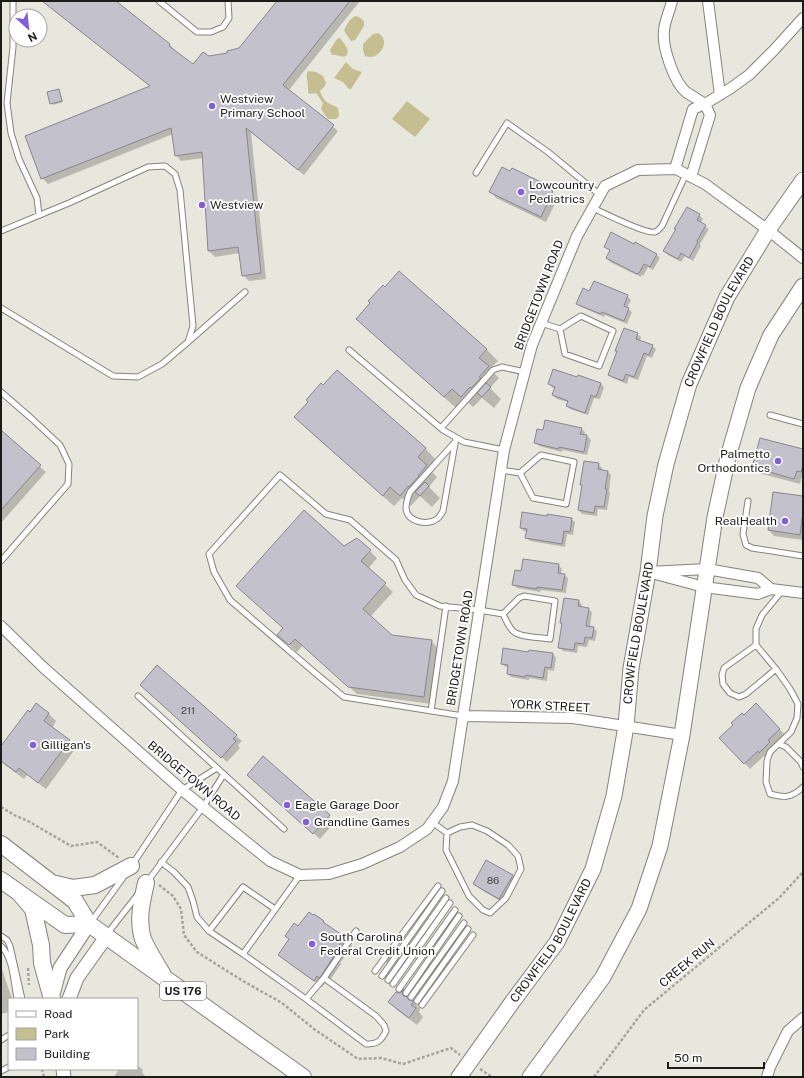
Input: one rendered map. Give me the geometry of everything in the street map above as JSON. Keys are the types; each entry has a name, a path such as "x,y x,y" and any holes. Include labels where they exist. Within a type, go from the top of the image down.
{"main road":[{"name":"CROWFIELD BOULEVARD","path":"459,1077 557,942 593,869 614,796 626,726 631,668 648,572 655,516 666,464 689,384 727,297 768,230 803,180"},
{"path":"530,1077 603,977 639,909 660,846 682,735 715,517 728,457 748,388 771,335 803,286"},
{"path":"1,844 75,901 89,924 65,925 1,880"},
{"path":"53,884 72,888 95,885 131,866"},
{"path":"146,883 140,908 140,924 143,940 165,978"},
{"path":"21,894 33,909 41,945 42,963 52,998"},
{"name":"US 176","path":"89,924 303,1077"}],"street":[{"path":"672,1 664,31 665,46 669,64 675,77 685,91 705,104 710,116 689,176"},
{"path":"708,1 720,95"},
{"path":"675,169 693,109 720,95 749,75 803,18"},
{"name":"BRIDGETOWN ROAD","path":"1,626 50,673 182,790 270,861 300,875 329,874 362,864 400,846 427,829 444,807 453,781 504,450 532,345 577,236 605,186 638,170 675,169 705,184 768,230 803,258"},
{"path":"648,572 707,569 758,578 771,589 803,593"},
{"path":"648,572 704,587 758,594 771,589"},
{"name":"YORK STREET","path":"463,716 573,718 682,735"},
{"path":"52,998 60,968 89,924"},
{"path":"69,998 76,978 106,937"},
{"path":"767,1077 770,1067 788,1031 803,1018"}],"lane":[{"path":"13,1 13,47 7,103 11,133 19,159 37,198 39,215"},
{"path":"159,1 197,32 211,32 222,27 229,18 228,1"},
{"path":"476,174 506,123 548,152 600,195"},
{"path":"1,231 70,203 148,167 165,166 175,174 180,190 193,326 188,342"},
{"path":"593,208 646,231 657,231 662,226 689,176"},
{"path":"1,308 113,376 138,377 162,364 245,292"},
{"path":"541,324 560,329 581,316 613,331 599,366 565,354 560,329"},
{"path":"350,350 456,440 504,450"},
{"path":"441,428 493,370 502,367 525,372"},
{"path":"1,392 60,445 70,464 68,484 1,561"},
{"path":"770,415 803,424"},
{"path":"456,440 443,511 438,518 431,521 418,521 410,517 406,509 406,500 410,492 456,440"},
{"path":"501,470 520,473 541,455 574,462 566,504 532,498 520,473"},
{"path":"463,716 344,697 230,600 214,572 209,554 280,475 326,514 350,520 396,560 405,580 416,595 440,606 503,614"},
{"path":"748,501 743,534 746,545 752,548 803,556"},
{"path":"782,591 762,615 756,629 756,645 790,689 798,704 797,718 791,732 770,752 767,761 766,782 770,794 782,797 795,794 803,787"},
{"path":"524,596 555,601 550,639 518,635 509,626 503,614 519,598 524,596"},
{"path":"431,711 446,606"},
{"path":"756,645 724,668 722,675 723,684 730,693 739,697 746,694 776,669"},
{"path":"138,696 284,829"},
{"path":"779,744 786,747 801,762 803,767"},
{"path":"89,924 97,915 182,790 217,768"},
{"path":"106,937 203,807 224,774"},
{"path":"432,822 447,833"},
{"path":"472,825 487,831 508,845 518,856 521,869 506,898 490,913 483,910 469,896 446,850 447,833 460,826 472,825"},
{"path":"161,862 174,872 188,887 198,918 209,931 306,999 366,1044 373,1044 381,1040 386,1031 384,1025 376,1016 324,978"},
{"path":"243,954 300,875"},
{"path":"375,971 438,886"},
{"path":"209,931 243,887 275,909"},
{"path":"382,976 442,891"},
{"path":"388,980 446,898"},
{"path":"393,984 450,903"},
{"path":"399,989 455,910"},
{"path":"406,993 459,916"},
{"path":"412,997 464,923"},
{"path":"468,929 420,1003 473,935"},
{"path":"306,999 324,978 356,931"},
{"path":"1,936 7,940 10,946 22,998"},
{"path":"1,946 6,952 11,966 17,998"}],"path":[{"name":"CREEK RUN","path":"594,1077 644,1010 779,898 803,872"}],"green space":[{"path":"355,16 364,21 364,26 355,40 351,41 344,30 349,21"},
{"path":"378,33 384,41 382,50 374,56 365,56 363,44 373,34"},
{"path":"340,38 348,50 347,55 344,57 332,55 330,50 337,39"},
{"path":"346,62 353,69 362,72 351,89 349,89 343,82 334,78"},
{"path":"308,71 316,72 323,76 326,83 320,91 327,102 338,108 339,116 336,119 328,119 321,109 323,103 316,93 310,94 308,92"},
{"path":"407,101 430,119 415,137 392,119"}],"building":[{"path":"42,1 116,1 170,44 169,46 193,64 203,52 209,56 227,53 227,51 239,48 277,1 350,1 283,85 334,125 298,170 246,128 261,273 242,276 238,247 208,251 202,152 175,156 171,128 41,179 25,136 150,86"},
{"path":"59,89 62,101 50,104 47,92"},
{"name":"Lowcountry Pediatrics","path":"502,167 510,171 512,168 543,183 542,186 553,191 541,217 489,192"},
{"path":"687,207 700,214 697,220 706,225 689,258 681,253 678,259 663,251"},
{"path":"611,232 634,244 635,242 657,254 650,267 644,264 637,274 606,258 610,250 604,247"},
{"path":"399,271 487,349 479,358 489,366 479,377 481,378 461,397 452,389 444,397 356,319 370,303 368,301 383,285 385,287"},
{"path":"594,281 628,295 624,306 629,308 624,321 576,304 583,288 589,291"},
{"path":"624,328 638,333 636,339 653,345 649,355 644,353 634,377 626,374 623,381 608,375"},
{"path":"553,369 577,377 578,375 601,383 596,397 591,395 585,413 566,406 568,401 552,395 555,387 548,384"},
{"path":"337,370 426,448 418,457 427,465 400,496 390,487 383,496 294,417 308,402 306,400 321,383 323,385"},
{"path":"486,383 491,387 482,397 477,393"},
{"path":"545,420 582,428 580,434 587,435 584,452 559,447 558,449 534,443 537,429 543,430"},
{"path":"1,430 41,465 1,510"},
{"name":"Palmetto Orthodontics","path":"760,438 803,449 803,465 801,472 797,471 794,479 752,467"},
{"path":"584,461 599,463 598,469 608,471 604,507 595,506 594,513 578,510"},
{"path":"425,482 429,486 420,496 415,492"},
{"name":"RealHealth","path":"773,492 803,496 800,535 768,530"},
{"path":"304,510 344,546 357,538 371,550 361,561 386,583 363,609 392,635 432,640 424,697 348,687 295,639 289,645 277,635 283,628 236,586"},
{"path":"522,512 572,518 570,532 564,531 562,544 525,538 527,529 520,528"},
{"path":"523,559 559,564 558,573 565,574 562,590 537,587 537,589 512,585 515,570 521,571"},
{"path":"564,598 579,600 578,606 589,608 586,626 594,627 592,638 585,637 584,644 575,643 574,650 558,648"},
{"path":"503,648 528,652 529,650 553,653 551,668 545,667 543,678 507,674 508,665 501,664"},
{"path":"157,665 237,735 233,739 236,741 221,758 140,685"},
{"path":"36,703 49,713 44,721 70,740 38,783 19,768 16,772 1,761 1,746 28,710 30,712"},
{"path":"756,703 780,729 768,740 770,742 759,753 758,751 744,764 719,738 733,725 731,723 742,713 744,715"},
{"path":"263,756 330,815 313,834 247,775"},
{"path":"486,860 513,875 499,899 473,884"},
{"path":"309,912 313,915 314,914 345,937 332,955 334,956 321,976 319,978 317,976 314,981 278,955 289,939 285,936 294,923 298,926"},
{"path":"404,989 402,992 403,995 409,1000 413,1000 411,1005 416,1008 409,1018 388,1002 396,992 400,993"}],"place":[{"name":"Westview Primary School","path":"212,106"},
{"name":"Lowcountry Pediatrics","path":"521,192"},
{"name":"Westview","path":"202,205"},
{"name":"Palmetto Orthodontics","path":"778,461"},
{"name":"RealHealth","path":"785,521"},
{"name":"Gilligan's","path":"33,745"},
{"name":"Eagle Garage Door","path":"287,805"},
{"name":"Grandline Games","path":"306,822"},
{"name":"South Carolina Federal Credit Union","path":"312,944"}]}
